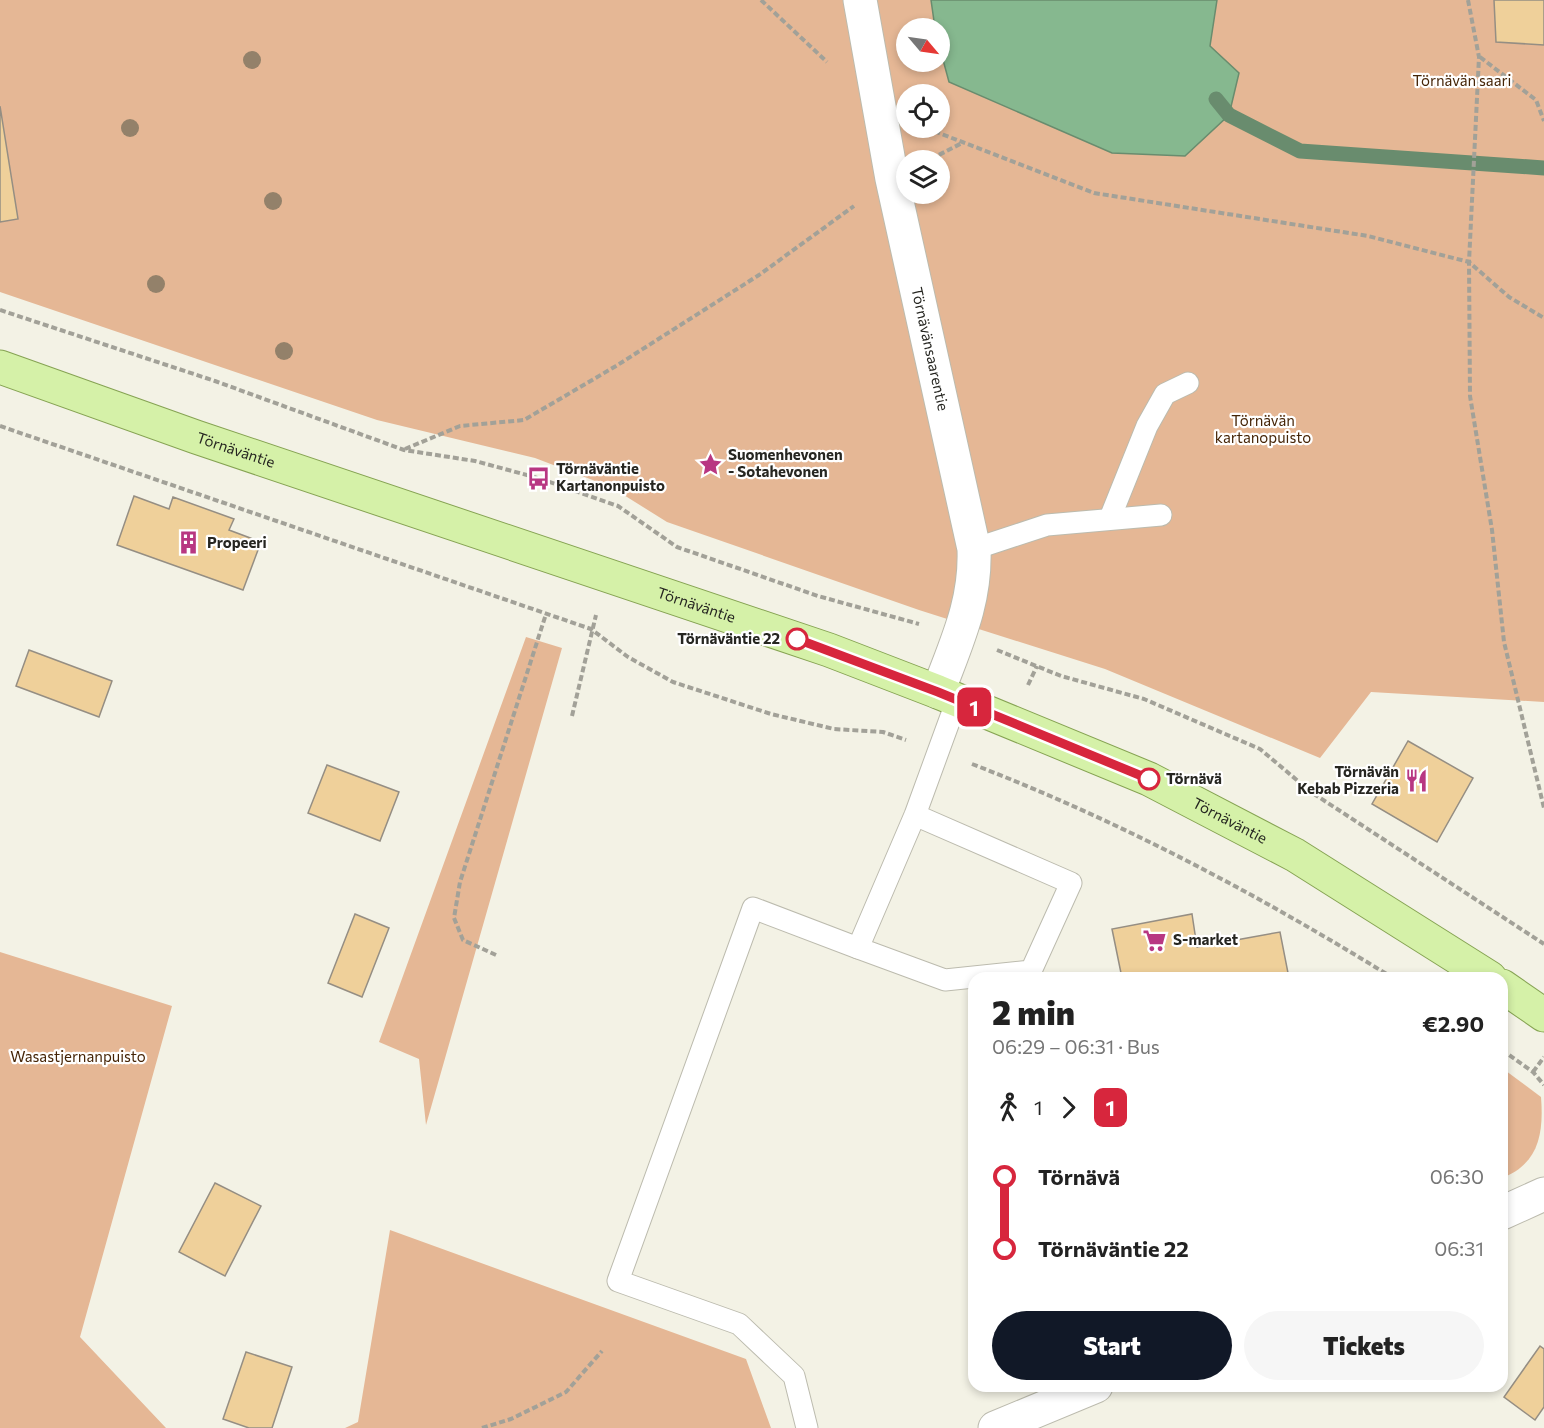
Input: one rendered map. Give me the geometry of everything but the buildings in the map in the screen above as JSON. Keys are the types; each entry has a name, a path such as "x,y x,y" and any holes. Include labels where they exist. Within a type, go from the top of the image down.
{"main road":[{"name":"Törnäväntie","path":"0,367 196,438 609,574 829,650 947,696 1149,779 1294,855 1480,972"},
{"path":"1508,990 1544,1015"}],"street":[{"name":"Törnävänsaarentie","path":"860,0 892,179 974,549 975,578 970,607 947,696"},
{"path":"1508,1210 1544,1194"},
{"path":"994,1428 1081,1392"}],"lane":[{"path":"1110,518 1147,426 1165,394 1188,382"},
{"path":"974,549 1047,525 1161,515"},
{"path":"858,948 915,815 939,751 947,696"},
{"path":"915,815 1071,883 1030,971 1021,972"},
{"path":"807,1428 794,1376 739,1324 618,1281 753,908 945,980 968,978"}],"path":[{"path":"762,0 832,67"},
{"path":"1468,0 1479,57 1469,262 1470,396 1492,530 1504,642 1544,808"},
{"path":"1479,57 1536,100 1544,121"},
{"path":"950,137 1094,193 1368,236 1469,262 1509,297 1544,318"},
{"path":"948,150 964,142"},
{"path":"404,450 460,426 524,420 616,366 759,275 892,179"},
{"path":"0,426 591,629 628,657 673,681 771,714 834,729 883,732 1035,788 1177,855 1299,920 1383,972"},
{"path":"572,716 591,629 609,574"},
{"path":"496,955 463,940 454,918 460,882 546,614"},
{"path":"1508,1054 1533,1072 1544,1085"},
{"path":"1533,1072 1544,1057"},
{"path":"482,1428 511,1419 566,1392 602,1351"}],"green space":[{"name":"Törnävän kartanopuisto","path":"0,0 1544,0 1544,702 1371,692 1320,758 1105,669 919,610 667,522 611,487 535,458 377,420 0,292"},
{"path":"526,637 562,648 426,1125 419,1059 379,1042"},
{"name":"Wasastjernanpuisto","path":"0,952 172,1006 80,1337 166,1428 0,1428"},
{"path":"1508,1072 1541,1097 1542,1111 1536,1146 1524,1165 1508,1175"},
{"path":"390,1230 746,1359 771,1428 345,1428 358,1422"}],"shaded area":[{"path":"931,0 1217,0 1210,46 1239,73 1229,115 1185,156 1112,153 949,82 946,72 950,72 950,18 934,18"}],"waterway":[{"path":"1216,99 1229,115 1300,151 1544,168"}],"bus line":[{"name":"1","path":"797,639 938,692 1149,779"}],"place":[{"name":"Suomenhevonen - Sotahevonen","path":"710,464"},
{"name":"Törnäväntie Kartanonpuisto","path":"538,478"},
{"name":"Propeeri","path":"189,543"},
{"name":"Törnäväntie 22","path":"797,639"},
{"name":"Törnävä","path":"1149,779"},
{"name":"Törnävän Kebab Pizzeria","path":"1417,781"},
{"name":"S-market","path":"1155,940"}],"park label":[{"name":"Törnävän saari","path":"1462,81"}]}
